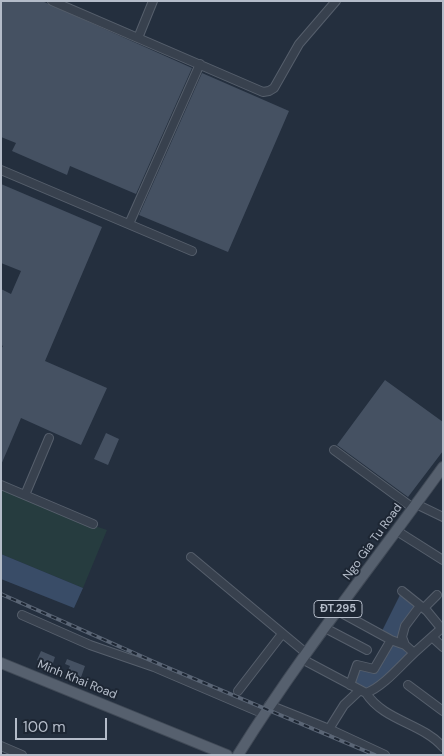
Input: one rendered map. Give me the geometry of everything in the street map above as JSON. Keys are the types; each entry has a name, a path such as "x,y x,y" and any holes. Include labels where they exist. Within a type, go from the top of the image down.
{"main road":[{"name":"Ngo Gia Tu Road","path":"238,755 266,709 443,467"},
{"name":"Minh Khai Road","path":"1,663 227,755"}],"street":[{"path":"52,1 263,92 274,88 299,44 336,1"},
{"path":"138,38 153,1"},
{"path":"129,224 200,64"},
{"path":"1,170 192,251"},
{"path":"25,494 49,438"},
{"path":"334,450 415,506 443,516"},
{"path":"1,485 93,524"},
{"path":"397,531 443,560"},
{"path":"191,557 282,634 304,656 363,691 379,708 432,736 443,747"},
{"path":"329,729 344,705 363,691 372,690 390,676 442,628 422,607 402,591"},
{"path":"405,645 402,637 406,626 422,607 437,595"},
{"path":"338,611 391,640 405,645 414,652"},
{"path":"22,615 90,645 266,709 329,729 386,755"},
{"path":"325,628 367,650"},
{"path":"238,691 282,634"},
{"path":"432,636 443,647"},
{"path":"350,685 357,666 374,669 391,640"},
{"path":"408,685 443,711"},
{"path":"1,746 22,755"}],"green space":[{"path":"1,487 68,517 107,530 83,588 1,554"}],"water":[{"path":"1,554 83,588 74,608 1,579"},
{"path":"401,593 417,606 401,641 381,633"},
{"path":"392,641 400,645 408,655 389,674 368,689 353,684 357,669 375,671"}],"building":[{"path":"1,1 42,1 192,68 136,194 70,166 67,175 12,151 16,143 1,137"},
{"path":"202,73 289,111 228,252 139,215"},
{"path":"1,184 102,227 45,361 107,388 81,445 21,418 1,465 1,349 3,346 1,345 1,289 11,294 21,271 1,263"},
{"path":"385,380 443,422 443,451 408,497 337,445"},
{"path":"106,433 119,439 108,465 94,459"},
{"path":"41,651 55,657 52,666 37,660"},
{"path":"67,659 85,666 79,683 65,677 70,666 65,664"}],"railway":[{"path":"1,594 152,661 375,755"}]}
